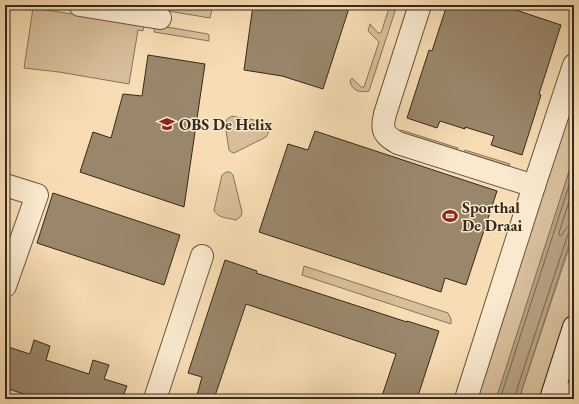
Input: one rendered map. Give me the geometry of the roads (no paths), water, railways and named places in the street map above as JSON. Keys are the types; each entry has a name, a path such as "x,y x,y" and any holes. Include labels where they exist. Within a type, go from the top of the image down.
{"street":[{"path":"80,5 160,18"},
{"path":"420,5 383,123 383,131 388,138 398,143 534,186"},
{"path":"466,399 574,65"},
{"path":"5,185 37,195 5,286"},
{"path":"155,399 202,256"},
{"path":"551,399 574,328"},
{"path":"572,399 574,392"}],"water":[{"path":"574,156 574,229 519,399 496,399"}],"place":[{"name":"OBS De Helix","path":"167,124"},
{"name":"Sporthal De Draai","path":"450,216"}]}
